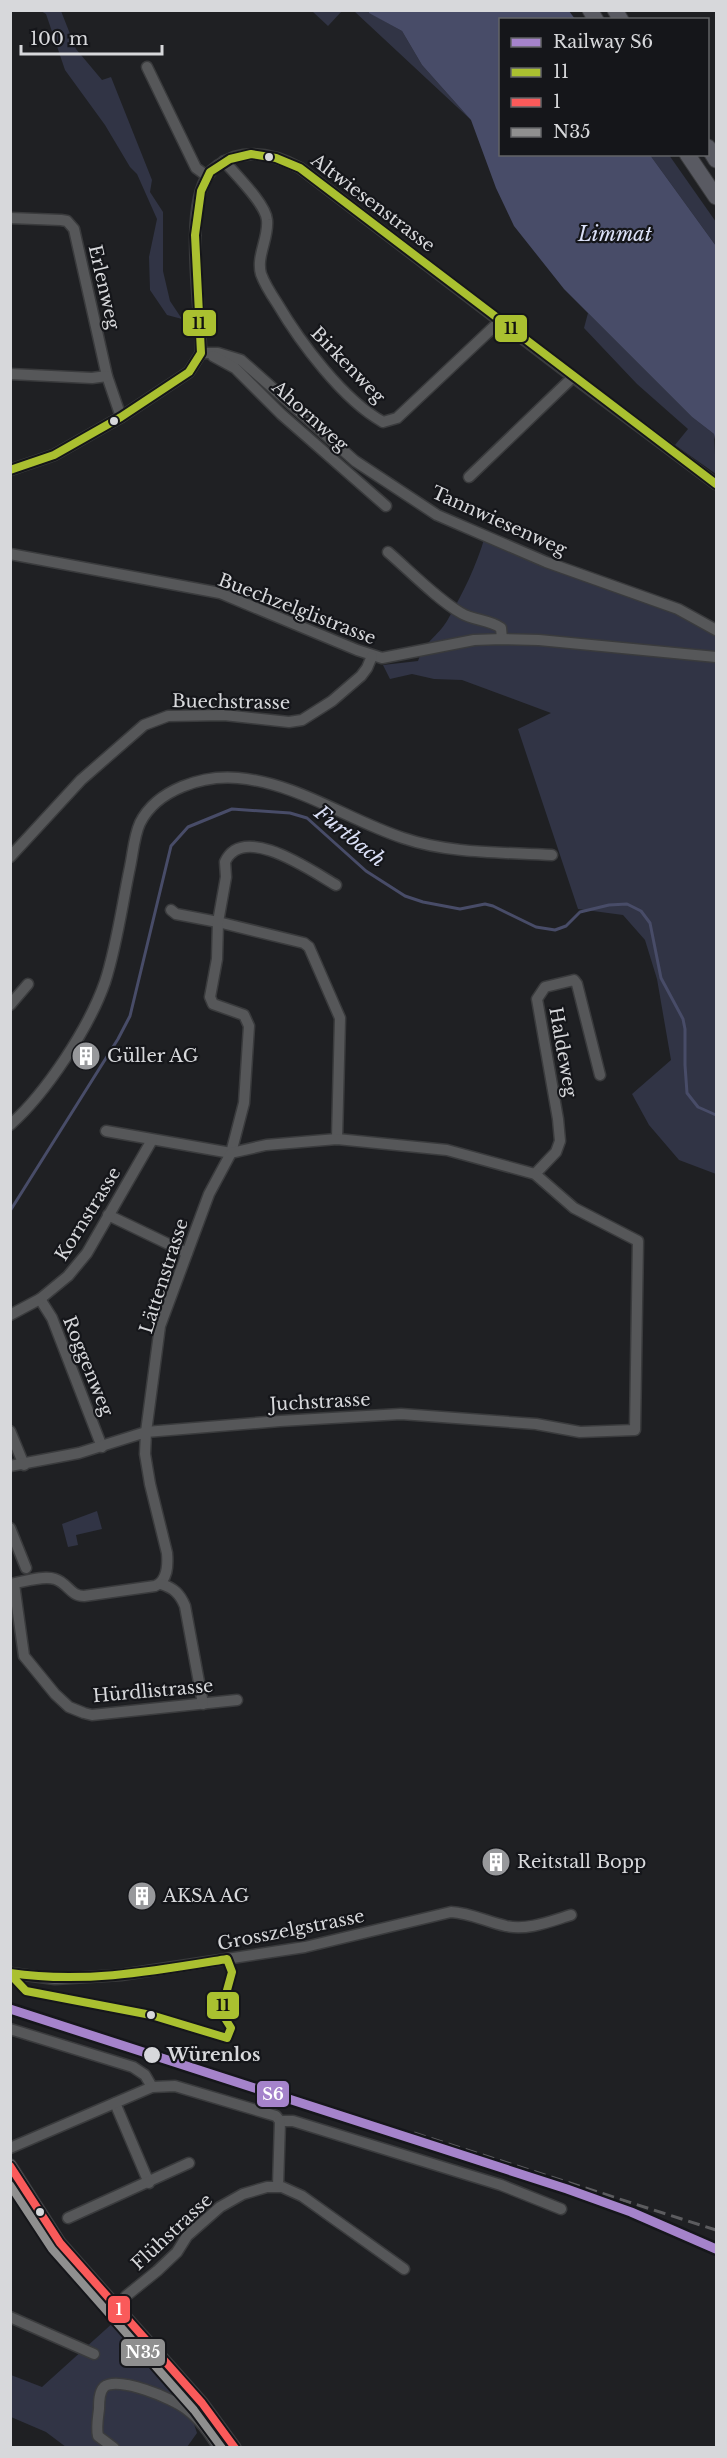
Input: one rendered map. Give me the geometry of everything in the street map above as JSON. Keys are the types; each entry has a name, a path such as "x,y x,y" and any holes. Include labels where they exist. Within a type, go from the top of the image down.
{"highway":[{"path":"688,156 717,197"}],"main road":[{"path":"10,2165 60,2242 202,2403 235,2448"}],"street":[{"path":"10,470 54,455 121,417 189,372 205,354 196,284 198,206 200,193 207,176 196,168 147,68"},
{"name":"Altwiesenstrasse","path":"207,176 224,161 240,155 263,155 282,159 300,168 717,484"},
{"name":"Birkenweg","path":"224,161 266,214 267,226 260,259 264,281 297,336 327,373 371,415 383,422 397,418 500,321"},
{"name":"Erlenweg","path":"10,218 61,220 72,225 107,376 121,417"},
{"name":"Tannwiesenweg","path":"205,354 218,353 241,360 355,461 437,515 546,562 678,609 717,630"},
{"name":"Ahornweg","path":"205,354 235,368 281,414 386,506"},
{"path":"10,374 92,378 107,376"},
{"path":"469,477 573,377"},
{"path":"388,552 458,611 501,628 502,639"},
{"name":"Buechzelglistrasse","path":"10,554 220,593 372,656 393,658 450,644 502,639 539,640 717,657"},
{"name":"Buechstrasse","path":"10,856 81,780 144,725 168,717 224,715 290,722 302,720 332,701 361,676 372,656"},
{"path":"10,1125 35,1101 92,1013 113,953 140,823 154,804 172,792 221,776 261,780 339,809 405,839 444,848 552,855"},
{"name":"Lättenstrasse","path":"161,1584 167,1570 167,1552 147,1468 146,1432 160,1326 209,1194 231,1153 244,1103 249,1026 244,1015 213,1004 210,997 217,959 218,922 226,877 225,862 231,853 245,848 271,849 336,885"},
{"path":"171,910 176,914 303,943 309,947 340,1018 337,1139"},
{"name":"Haldeweg","path":"535,1174 556,1152 560,1141 537,999 545,987 574,980 577,984 600,1076"},
{"path":"10,1005 28,984"},
{"path":"106,1131 231,1153 266,1145 337,1139 447,1150 535,1174"},
{"name":"Kornstrasse","path":"10,1315 40,1299 68,1276 87,1253 152,1140"},
{"name":"Juchstrasse","path":"10,1466 24,1465 102,1447 146,1432 215,1425 401,1414 536,1424 580,1432 635,1430 639,1241 585,1215 535,1174"},
{"path":"108,1215 187,1254"},
{"name":"Roggenweg","path":"40,1299 52,1318 102,1447"},
{"path":"10,1431 24,1465"},
{"path":"10,1528 26,1568"},
{"path":"12,1584 51,1578 62,1582 74,1594 84,1596 161,1584 170,1587 181,1595 185,1606 203,1704"},
{"name":"Hürdlistrasse","path":"12,1584 24,1656 55,1694 69,1707 92,1715 237,1700"},
{"name":"Grosszelgstrasse","path":"12,1973 55,1979 121,1976 323,1944 451,1912 461,1912 508,1927 530,1927 571,1915"},
{"path":"10,2029 133,2067 145,2075 152,2087"},
{"path":"10,2148 152,2087 175,2086 276,2116 280,2121 278,2186 302,2196 404,2269"},
{"path":"116,2103 149,2183"},
{"path":"280,2121 293,2121 484,2180 561,2209"},
{"path":"68,2218 189,2163"},
{"name":"Flühstrasse","path":"126,2296 170,2258 187,2236 220,2207 243,2194 278,2186"},
{"path":"10,2317 94,2354"},
{"path":"114,2448 98,2436 97,2423 103,2388 106,2385 118,2384 131,2385 178,2403 197,2419 219,2448"}],"shaded area":[{"path":"41,11 61,11 76,49 102,80 111,77 152,180 150,192 163,212 163,271 170,301 182,319 167,315 150,290 149,257 157,219 137,174 65,70 46,14"},
{"path":"312,11 342,11 328,26"},
{"path":"354,11 369,11 402,31 422,65 471,120"},
{"path":"651,156 670,156 716,222 716,246"},
{"path":"588,313 692,417 714,434 716,474 675,445 688,429 637,384 584,328"},
{"path":"485,536 716,630 716,1174 679,1160 649,1125 632,1094 671,1060 657,979 645,940 623,915 578,909 518,729 551,713 462,680 434,679 412,674 390,679 383,665 418,661 424,649 447,621 458,601"},
{"path":"97,1511 102,1529 76,1535 78,1545 68,1547 62,1524"},
{"path":"115,2321 183,2391 197,2433 187,2447 66,2447 46,2432 11,2417 11,2375 42,2387"}],"water":[{"name":"Limmat","path":"369,11 569,11 574,18 499,18 499,156 651,156 716,246 716,445 714,434 692,417 564,289 514,226 496,188 471,120 422,65 402,31"}],"waterway":[{"name":"Furtbach","path":"10,1211 118,1039 130,1016 171,846 188,827 232,809 290,813 307,818 366,871 405,896 423,902 460,909 485,904 536,927 555,930 566,926 580,912 609,905 627,904 641,911 650,923 661,978 683,1019 687,1093 698,1107 716,1115"}],"railway":[{"path":"414,2133 716,2230"}],"rail line":[{"name":"S6","path":"10,2009 567,2189 631,2212 716,2249"}],"transit line":[{"name":"11","path":"10,470 54,455 121,417 189,372 201,353 195,235 201,191 210,172 230,159 251,154 276,158 300,168 716,484"},
{"name":"11","path":"10,1973 92,1977 146,1972 227,1959 232,1972 221,2012 231,2028 227,2038 151,2015 26,1991 10,1974"},
{"name":"1","path":"10,2166 60,2243 202,2403 235,2448"},
{"name":"N35","path":"10,2185 52,2249 194,2410 222,2448"}],"place":[{"name":"Güller AG","path":"86,1056"},
{"name":"Reitstall Bopp","path":"496,1862"},
{"name":"AKSA AG","path":"142,1896"},
{"name":"Würenlos","path":"152,2055"}]}
